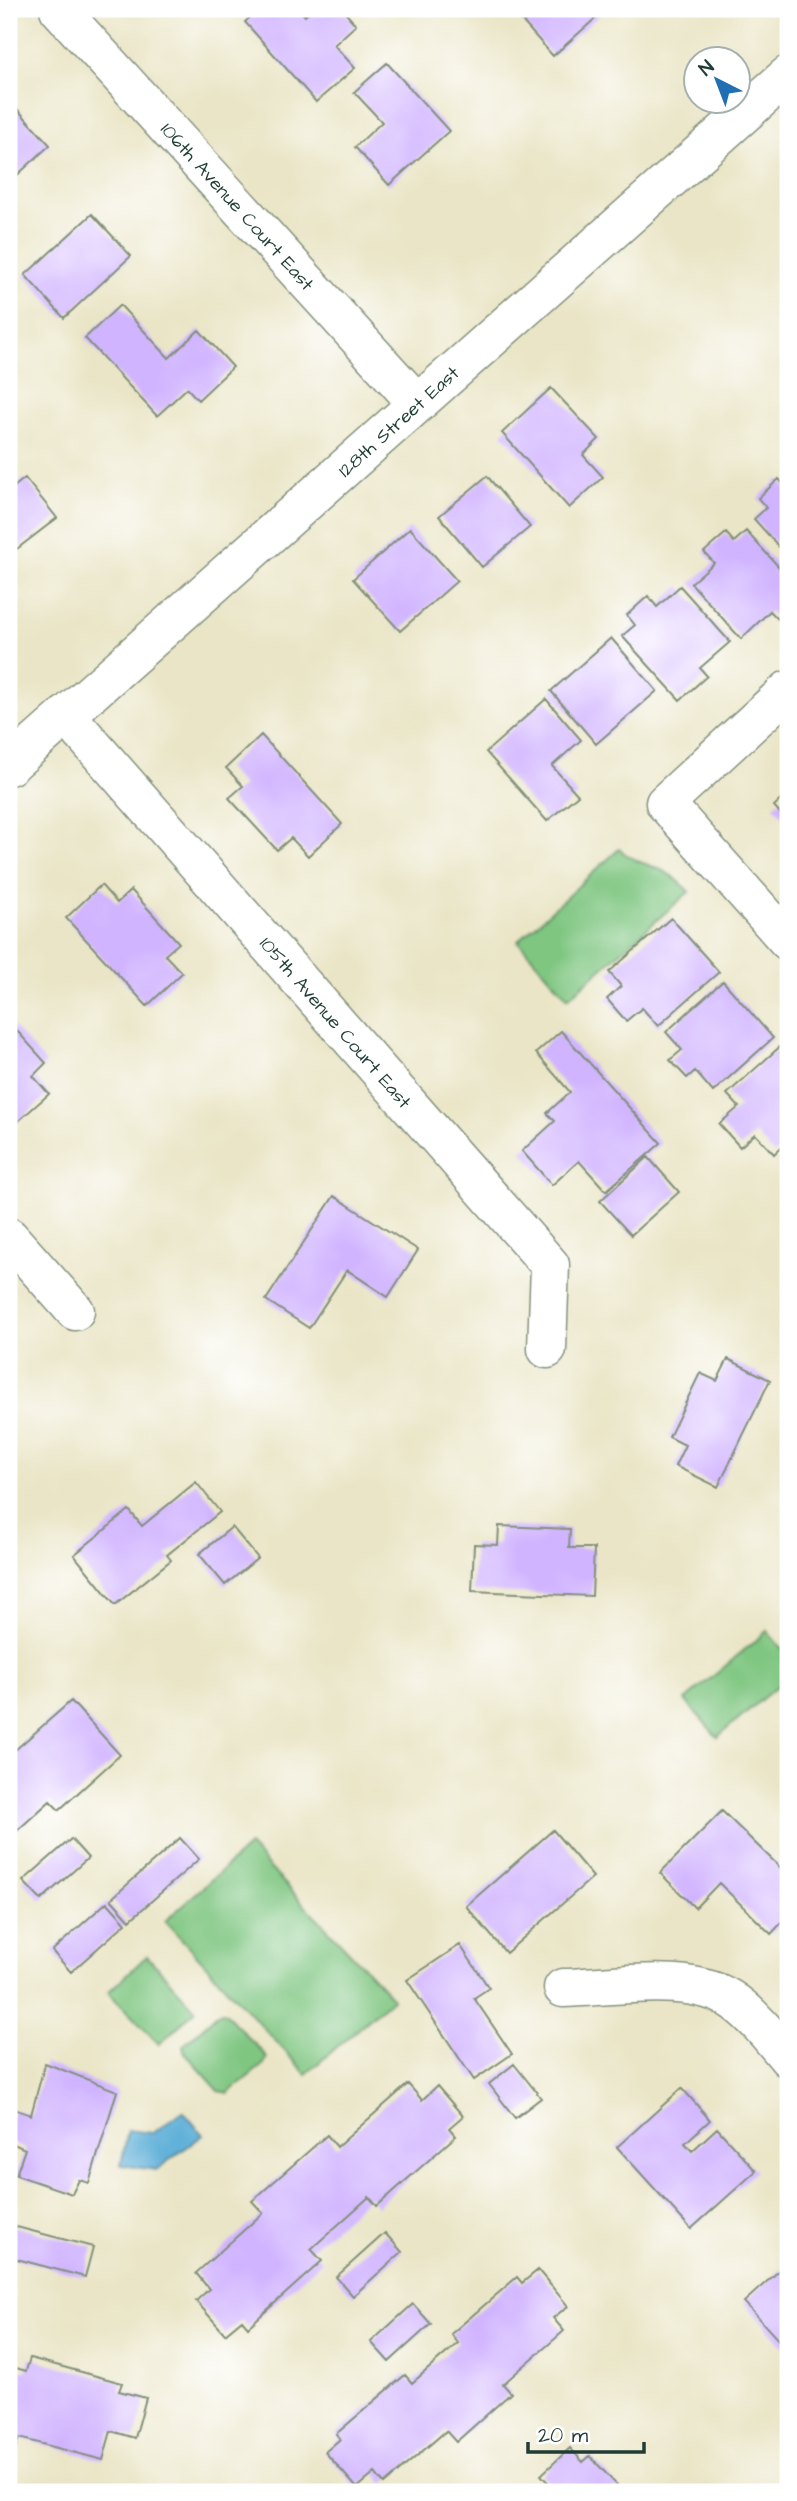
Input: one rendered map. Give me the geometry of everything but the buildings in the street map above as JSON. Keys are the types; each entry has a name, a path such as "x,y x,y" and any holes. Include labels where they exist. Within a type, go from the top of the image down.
{"street":[{"name":"106th Avenue Court East","path":"59,9 417,403"},
{"name":"128th Street East","path":"9,765 788,75"},
{"path":"788,690 665,803 788,941"},
{"name":"105th Avenue Court East","path":"66,715 550,1265 547,1349"},
{"path":"9,1237 75,1311"},
{"path":"563,1988 677,1984 714,1990 734,2001 788,2057"}],"green space":[{"path":"619,849 637,861 671,875 689,892 568,998 518,941"},
{"path":"767,1631 788,1656 788,1677 717,1737 685,1700"},
{"path":"249,1846 393,1998 306,2074 165,1921"},
{"path":"147,1956 196,2010 159,2044 108,1992"},
{"path":"224,2012 267,2057 264,2064 228,2093 219,2091 185,2053 183,2046 218,2013"}],"water":[{"path":"183,2111 203,2135 156,2170 121,2165 128,2130 153,2133"}]}
